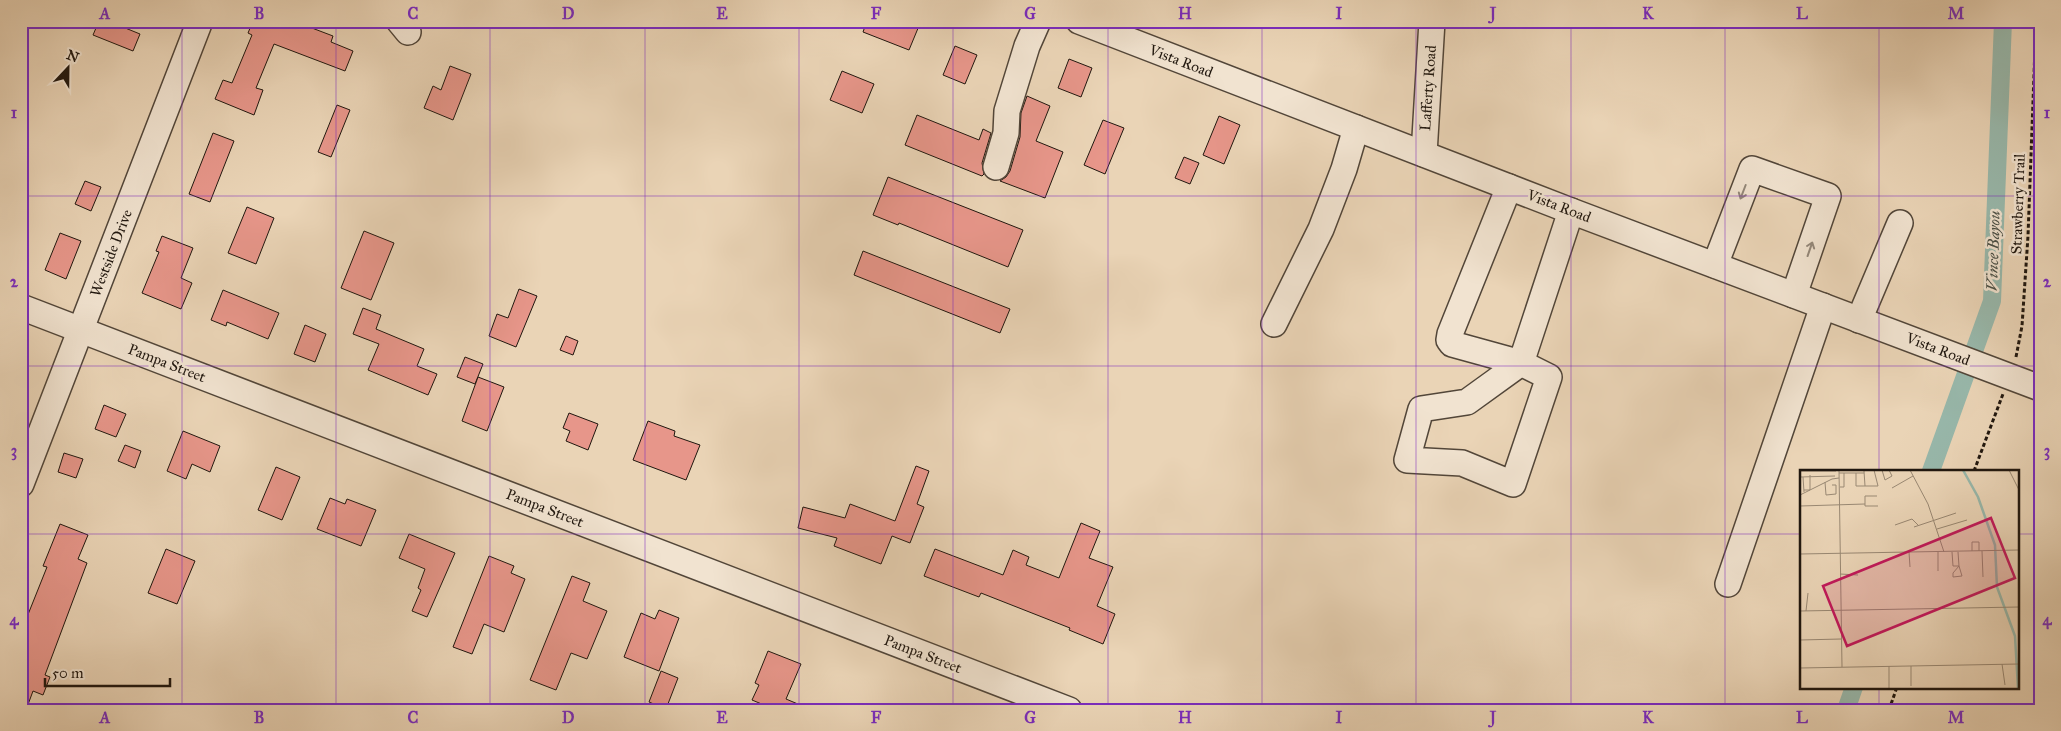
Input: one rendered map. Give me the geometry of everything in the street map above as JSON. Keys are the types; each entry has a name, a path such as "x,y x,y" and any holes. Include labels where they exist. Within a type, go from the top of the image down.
{"street":[{"name":"Westside Drive","path":"21,484 200,21"},
{"path":"996,167 1006,133 1007,111 1038,21"},
{"name":"Vista Road","path":"1079,21 1508,187 2040,388"},
{"name":"Lafferty Road","path":"1424,154 1432,21"},
{"path":"1274,324 1322,229 1344,169 1356,128"},
{"path":"1715,266 1752,168 1828,196 1794,296"},
{"path":"1508,187 1449,340 1452,344 1521,363 1548,377 1513,484 1462,463 1408,460 1421,409 1467,402 1521,363 1571,211"},
{"path":"1859,320 1900,222"},
{"path":"1728,584 1823,306"},
{"name":"Pampa Street","path":"21,307 1068,710"}],"path":[{"name":"Strawberry Trail","path":"1974,470 2022,326 2028,236 2036,21"},
{"path":"1889,710 1897,688"}],"building":[{"path":"99,21 108,21 140,34 133,51 93,35"},
{"path":"253,21 306,21 304,25 333,36 331,42 353,51 345,71 274,44 256,88 263,90 254,115 215,99 223,80 232,83 252,35 248,33"},
{"path":"867,21 921,21 909,50 863,32"},
{"path":"955,46 977,55 965,84 943,75"},
{"path":"1069,59 1092,68 1081,97 1058,88"},
{"path":"450,66 471,74 453,120 424,108 433,86 441,90"},
{"path":"842,71 874,84 862,113 830,100"},
{"path":"1027,96 1050,106 1036,141 1063,152 1045,198 1000,181 1010,171 1020,137 1021,113"},
{"path":"337,105 350,110 331,157 318,152"},
{"path":"917,115 979,140 983,129 991,133 982,163 984,174 982,176 905,145"},
{"path":"1219,116 1240,125 1224,164 1203,155"},
{"path":"1103,120 1124,128 1105,174 1084,165"},
{"path":"213,133 234,141 210,202 189,194"},
{"path":"1184,157 1199,163 1190,184 1175,178"},
{"path":"888,177 1023,230 1008,267 899,223 898,225 873,215"},
{"path":"85,181 101,187 91,211 75,204"},
{"path":"247,207 274,218 256,264 228,253"},
{"path":"364,231 394,243 371,300 341,288"},
{"path":"60,233 81,241 66,279 45,270"},
{"path":"162,236 193,248 181,278 192,283 181,309 142,293 159,252 156,251"},
{"path":"863,251 1010,309 1000,333 854,275"},
{"path":"519,289 537,296 516,347 489,336 497,314 508,318"},
{"path":"223,290 279,313 268,339 227,322 226,326 211,320"},
{"path":"363,308 381,315 376,329 424,349 417,366 437,374 428,395 368,370 379,344 353,334"},
{"path":"305,325 326,334 315,362 294,354"},
{"path":"566,336 578,341 573,355 560,350"},
{"path":"465,357 483,364 475,384 457,377"},
{"path":"478,377 504,387 487,431 462,421"},
{"path":"104,405 126,414 116,437 95,429"},
{"path":"569,413 598,424 588,450 566,441 570,431 563,428"},
{"path":"648,421 675,431 674,436 700,445 686,480 633,460"},
{"path":"183,431 220,446 210,472 192,464 186,479 167,471"},
{"path":"125,445 141,451 135,468 118,461"},
{"path":"64,453 83,459 76,478 58,472"},
{"path":"916,466 929,471 917,504 924,507 910,543 892,536 881,564 834,546 837,538 798,528 803,507 845,518 850,504 895,521"},
{"path":"276,467 300,477 282,520 258,510"},
{"path":"330,498 345,504 347,499 376,510 361,546 317,529"},
{"path":"1081,523 1100,531 1089,558 1113,567 1097,606 1115,614 1103,644 1069,630 1070,628 981,593 979,597 924,576 935,549 1003,575 1013,550 1029,557 1026,565 1059,578"},
{"path":"60,524 88,535 78,559 87,563 45,675 50,677 43,695 33,691 26,710 21,710 21,632 47,567 43,566"},
{"path":"409,534 455,553 427,617 412,611 421,590 418,588 425,569 399,558"},
{"path":"166,549 195,561 177,604 148,593"},
{"path":"489,556 514,566 511,573 525,579 504,632 484,624 472,654 453,647"},
{"path":"572,576 590,583 583,601 607,611 587,659 571,653 556,690 530,680"},
{"path":"659,610 679,618 659,671 624,657 641,613 655,619"},
{"path":"768,651 801,664 786,699 812,710 776,710 752,700 759,685 755,683"},
{"path":"661,671 678,678 666,709 649,702"}],"waterway":[{"name":"Vince Bayou","path":"1931,470 1992,301 2003,21"},
{"name":"Vince Bayou","path":"1846,710 1854,688"}]}
